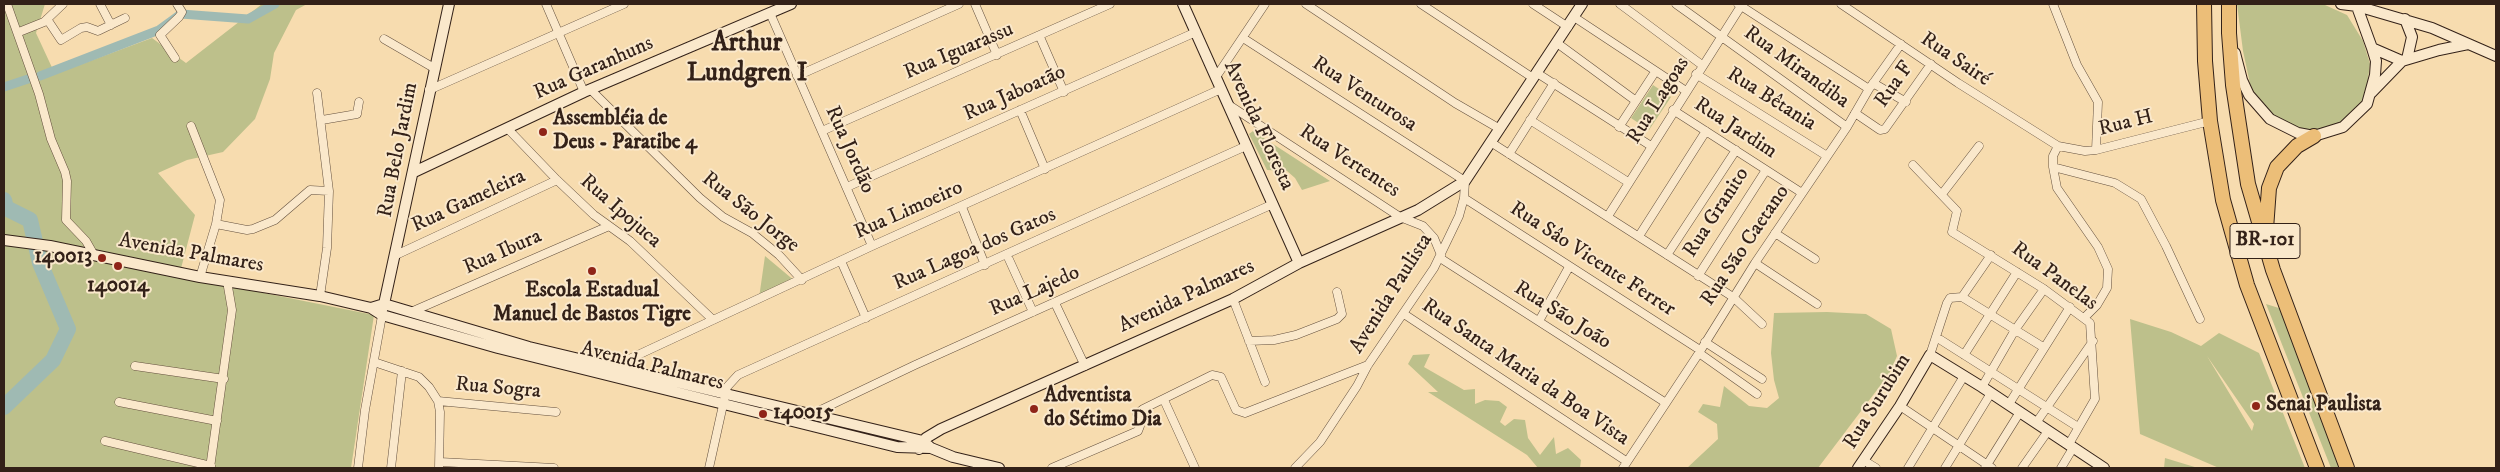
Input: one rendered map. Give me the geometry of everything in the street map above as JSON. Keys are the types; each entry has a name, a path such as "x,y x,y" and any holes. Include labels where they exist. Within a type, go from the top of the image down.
{"highway":[{"name":"BR-101","path":"2204,4 2205,61 2210,121 2223,200 2247,285 2317,468"},
{"name":"BR-101","path":"2229,4 2228,32 2237,112 2248,184 2265,242 2347,468"},
{"path":"2265,242 2266,205 2273,175 2286,156 2314,136"}],"main road":[{"name":"Rua Belo Jardim","path":"384,304 449,4"},
{"name":"Rua Garanhuns","path":"414,172 587,90 791,4"},
{"name":"Avenida Floresta","path":"1184,4 1299,263"},
{"path":"1465,181 1492,143 1582,4"},
{"path":"2341,4 2356,5 2432,28 2496,56"},
{"path":"2228,32 2242,80 2258,108 2283,127 2314,136 2343,127 2350,122 2363,110 2371,93 2376,61 2356,5"},
{"path":"2371,93 2405,60 2412,37 2404,19"},
{"path":"2372,48 2405,60 2468,44"},
{"name":"Avenida Palmares","path":"384,304 529,347 612,367 897,446 924,446 946,426 1085,366 1232,299 1299,263 1418,210 1465,181"},
{"name":"Avenida Palmares","path":"4,240 45,245 200,277 320,296 371,308 382,315 498,348 725,398 812,414 924,446"},
{"path":"371,308 384,304"},
{"path":"1930,356 2009,404 2104,468"},
{"name":"Rua Surubim","path":"1861,464 1900,406 1930,356"},
{"path":"924,446 953,457 999,468"}],"street":[{"path":"7,4 19,32 51,139 65,172 68,194 66,220 86,241 94,255"},
{"path":"19,32 35,27 63,4"},
{"path":"100,4 111,25"},
{"path":"546,4 587,90"},
{"path":"429,90 624,4"},
{"path":"797,76 959,4"},
{"path":"974,4 997,55"},
{"name":"Rua Iguarassu","path":"822,131 1040,37 1110,4"},
{"path":"1216,77 1265,4"},
{"path":"1306,4 1455,103 1500,130"},
{"path":"1421,4 1535,75 1554,83 1651,146"},
{"path":"1533,4 1568,27"},
{"path":"1620,4 1702,65"},
{"name":"Rua Mirandiba","path":"1676,4 1847,126"},
{"name":"Rua Sairé","path":"1841,4 2055,144"},
{"path":"2053,4 2078,65 2098,102 2096,150"},
{"path":"1739,5 1871,86 1906,102"},
{"name":"Rua Lagoas","path":"1608,216 1696,74 1722,36 1739,5"},
{"path":"175,58 160,35 179,8"},
{"name":"Rua Jordão","path":"770,13 872,246"},
{"path":"1574,17 1686,91"},
{"path":"47,19 61,40 81,28 87,27 98,31 125,18"},
{"name":"Rua Jaboatão","path":"847,187 1196,32"},
{"path":"1040,37 1064,92"},
{"path":"384,38 434,68"},
{"name":"Rua Venturosa","path":"1243,38 1465,181"},
{"path":"1557,43 1636,101"},
{"name":"Rua São Caetano","path":"1625,465 1700,352 1755,262 1847,126 1871,86 1901,44"},
{"name":"Rua F","path":"1854,114 1880,130 1888,126 1931,64"},
{"path":"1619,127 1655,72"},
{"name":"Rua Bêtania","path":"1696,74 1827,156"},
{"path":"1509,154 1554,83"},
{"name":"Rua Limoeiro","path":"612,367 712,319 802,280 872,246 1221,89"},
{"name":"Rua São Jorge","path":"587,90 700,198 723,217 752,233 771,248 802,280"},
{"path":"317,93 322,120 328,191 327,248 320,296"},
{"path":"322,120 357,114 358,102"},
{"name":"Rua Vertentes","path":"1229,104 1400,217 1423,226 1434,238 1440,256"},
{"path":"1020,110 1045,169"},
{"name":"Rua Jardim","path":"1674,110 1802,193"},
{"path":"1530,120 1628,182"},
{"name":"Rua H","path":"2055,144 2085,151 2096,150 2210,121"},
{"path":"191,126 220,200 216,224 200,277"},
{"name":"Rua Ipojuca","path":"508,129 557,180 609,226 630,241 712,319"},
{"path":"1639,236 1706,131"},
{"path":"1492,143 1733,297 1762,324"},
{"path":"2055,144 2053,166 2057,188 2098,247 2108,269 2107,288 2097,304 2085,317"},
{"name":"Rua Lagoa dos Gatos","path":"725,398 731,382 738,375 1246,146"},
{"path":"1913,165 1942,194 1979,146"},
{"path":"1667,255 1736,150"},
{"path":"2053,166 2115,183 2141,199 2200,319"},
{"name":"Rua Granito","path":"1698,276 1766,170"},
{"name":"Rua Gameleira","path":"396,255 557,180"},
{"name":"Avenida Paulista","path":"1295,468 1320,442 1358,386 1368,365 1404,314 1440,256 1464,198 1465,181"},
{"path":"216,224 253,229 274,220 306,192 313,189 328,191"},
{"name":"Rua Panelas","path":"1942,194 1958,212 1952,232 2044,289 2085,317 2092,326 2095,399 2078,427 2061,468"},
{"name":"Rua Sâo Vicente Ferrer","path":"1464,198 1700,352 1757,394"},
{"name":"Rua Lajedo","path":"812,414 915,365 1273,204"},
{"path":"962,207 985,265"},
{"name":"Rua Ibura","path":"411,312 609,226"},
{"path":"1775,233 1815,258"},
{"path":"1007,255 1033,312"},
{"path":"1962,297 1991,255"},
{"name":"Rua São João","path":"1440,256 1666,403"},
{"path":"841,261 866,318"},
{"path":"1755,262 1817,304"},
{"path":"1539,321 1569,267"},
{"path":"1964,355 2017,272"},
{"path":"105,441 210,467 224,379 232,310 226,281"},
{"path":"1946,468 1960,446 1987,390 1990,372 2015,330 2044,289"},
{"path":"1249,341 1274,340 1296,335 1337,320 1342,314 1337,292"},
{"path":"1930,356 1947,303 1950,298 1962,297 2044,347"},
{"path":"1232,299 1265,382"},
{"path":"1055,303 1085,366"},
{"path":"358,468 384,304"},
{"path":"2009,404 2070,307"},
{"name":"Rua Santa Maria da Boa Vista","path":"1404,314 1625,465"},
{"path":"1936,337 2078,427"},
{"path":"2036,423 2093,341"},
{"path":"1705,342 1762,379"},
{"path":"374,362 402,371 424,381 438,401 440,412 439,465 554,468"},
{"path":"1052,468 1138,431 1139,412 1216,374 1224,381 1236,410 1245,413 1368,365"},
{"path":"135,366 224,379"},
{"path":"391,468 402,371"},
{"path":"1908,468 1964,376"},
{"path":"709,468 725,398"},
{"path":"1164,400 1195,468"},
{"name":"Rua Sogra","path":"438,401 556,412"},
{"path":"119,402 218,421"},
{"path":"1900,406 1988,467 2020,412"},
{"path":"2022,468 2048,431"},
{"path":"1861,464 1876,468"}],"green space":[{"path":"4,4 45,4 36,33 55,74 152,38 186,63 262,4 307,4 296,10 274,53 270,79 255,119 223,152 187,160 158,173 195,215 179,276 374,315 351,468 4,468"},
{"path":"2237,4 2316,4 2325,5 2347,15 2363,41 2370,64 2365,103 2342,126 2328,132 2301,130 2279,121 2261,108 2252,93 2243,51"},
{"path":"1653,85 1671,97 1649,130 1631,118"},
{"path":"1253,131 1330,181 1302,190 1295,178 1287,171 1267,170 1249,134"},
{"path":"765,256 796,282 759,298"},
{"path":"2266,304 2282,309 2342,468 2331,468"},
{"path":"1827,312 1866,314 1891,329 1897,356 1889,374 1818,468 1687,468 1718,439 1717,424 1698,412 1703,404 1720,407 1724,386 1749,406 1767,408 1779,398 1774,380 1771,353 1774,313"},
{"path":"2130,319 2171,332 2201,346 2219,333 2259,353 2305,468 2219,468 2140,434","holes":["2207,356 2254,424 2252,431"]},
{"path":"1430,354 1424,367 1464,390 1475,389 1475,404 1485,400 1499,401 1507,407 1500,422 1505,426 1514,419 1525,420 1528,438 1540,455 1554,437 1556,454 1568,448 1581,460 1580,468 1538,468 1527,455 1428,392 1438,392 1408,364 1413,355"},
{"path":"2165,458 2198,468 2164,468"}],"waterway":[{"path":"40,76 159,30 181,14 248,19 275,4"},
{"path":"4,87 28,79"},
{"path":"4,200 6,208 30,220 40,263 68,329 53,360 4,407"}],"place":[{"name":"Assembléia de Deus - Paratibe 4","path":"543,132"},
{"name":"140013","path":"102,258"},
{"name":"140014","path":"118,266"},
{"name":"Escola Estadual Manuel de Bastos Tigre","path":"592,271"},
{"name":"Senai Paulista","path":"2256,406"},
{"name":"Adventista do Sétimo Dia","path":"1034,409"},
{"name":"140015","path":"763,414"}],"district":[{"name":"Arthur Lundgren I","path":"747,60"}]}
